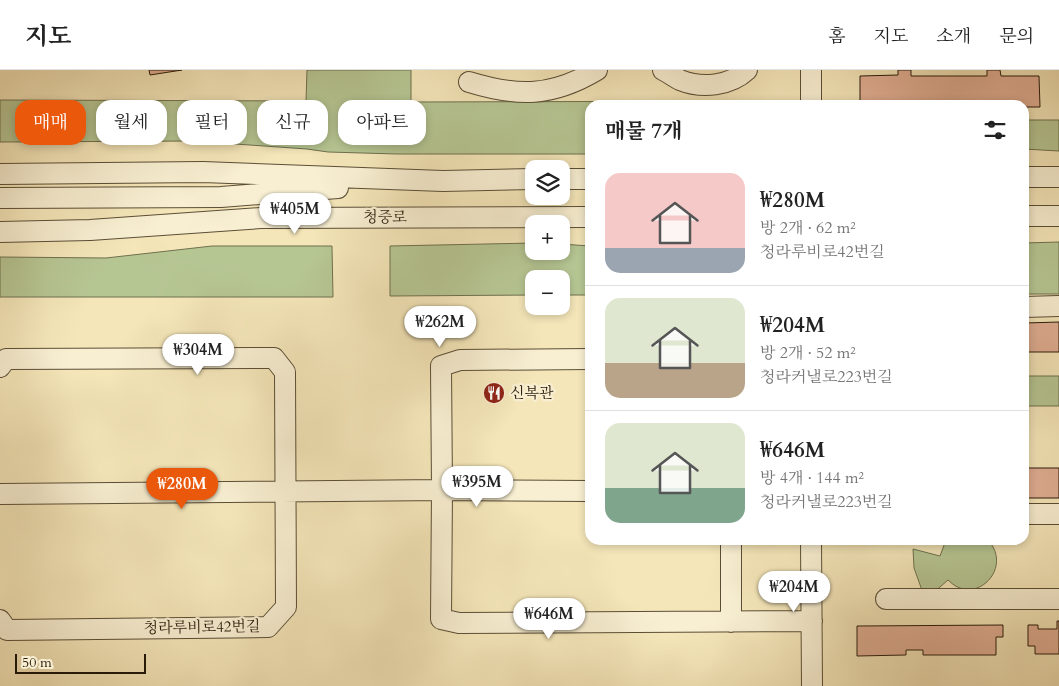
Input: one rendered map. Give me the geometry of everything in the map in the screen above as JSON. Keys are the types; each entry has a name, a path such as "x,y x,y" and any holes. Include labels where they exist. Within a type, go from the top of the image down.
{"street":[{"path":"469,82 497,90 539,91 563,86 597,70"},
{"path":"663,70 680,80 701,85 722,84 732,81 747,70"},
{"path":"810,70 811,100"},
{"path":"0,174 204,172 443,181 525,180"},
{"path":"1029,177 1059,177"},
{"path":"570,179 585,179"},
{"path":"0,198 221,197 443,181"},
{"path":"221,197 346,217"},
{"path":"1029,216 1059,216"},
{"name":"청중로","path":"0,232 90,230 261,218 585,217"},
{"path":"1029,307 1059,306"},
{"name":"청라루비로42번길","path":"0,366 6,359 274,358 285,372 286,492 286,607 268,627 7,630 0,620"},
{"path":"585,359 460,360 441,366 442,619 459,623 812,621"},
{"path":"0,494 442,490 585,491"},
{"path":"1029,514 1059,514"},
{"path":"731,545 731,622"},
{"path":"812,545 812,686"},
{"path":"886,599 1059,599"}],"green space":[{"path":"307,70 411,70 411,100 338,100 338,145 426,145 426,102 585,102 585,154 397,154 328,152 247,145 247,101 257,101 257,145 328,145 328,100 306,100"},
{"path":"0,100 15,100 15,142 0,142"},
{"path":"86,100 96,100 96,142 86,142"},
{"path":"167,101 177,101 177,141 167,141"},
{"path":"1029,120 1059,120 1059,151 1029,149"},
{"path":"1059,242 1059,294 1029,294 1029,243"},
{"path":"525,243 525,260 570,260 570,245 585,246 585,295 570,295 570,270 525,270 525,295 390,296 390,246"},
{"path":"212,246 332,246 333,297 0,297 0,257 106,258"},
{"path":"1029,376 1059,376 1059,406 1029,406"},
{"path":"944,545 991,545 995,551 997,562 994,572 988,581 979,587 969,590 959,587 948,580 933,593 923,593 914,568 913,549 940,556"}],"building":[{"path":"149,70 182,70 150,75"},
{"path":"898,70 911,70 911,76 987,76 987,70 1000,70 1001,76 1039,76 1040,107 1029,107 1029,100 860,100 860,76 898,75"},
{"path":"1059,322 1059,352 1029,352 1029,323"},
{"path":"1029,468 1059,468 1059,498 1029,498"},
{"path":"1057,621 1059,621 1059,654 1035,654 1035,646 1028,646 1028,625 1038,625 1038,629 1057,629"},
{"path":"1003,625 1003,637 996,637 996,655 923,655 923,650 906,650 906,655 857,656 857,626"}],"place":[{"name":"신복관","path":"494,393"}]}
